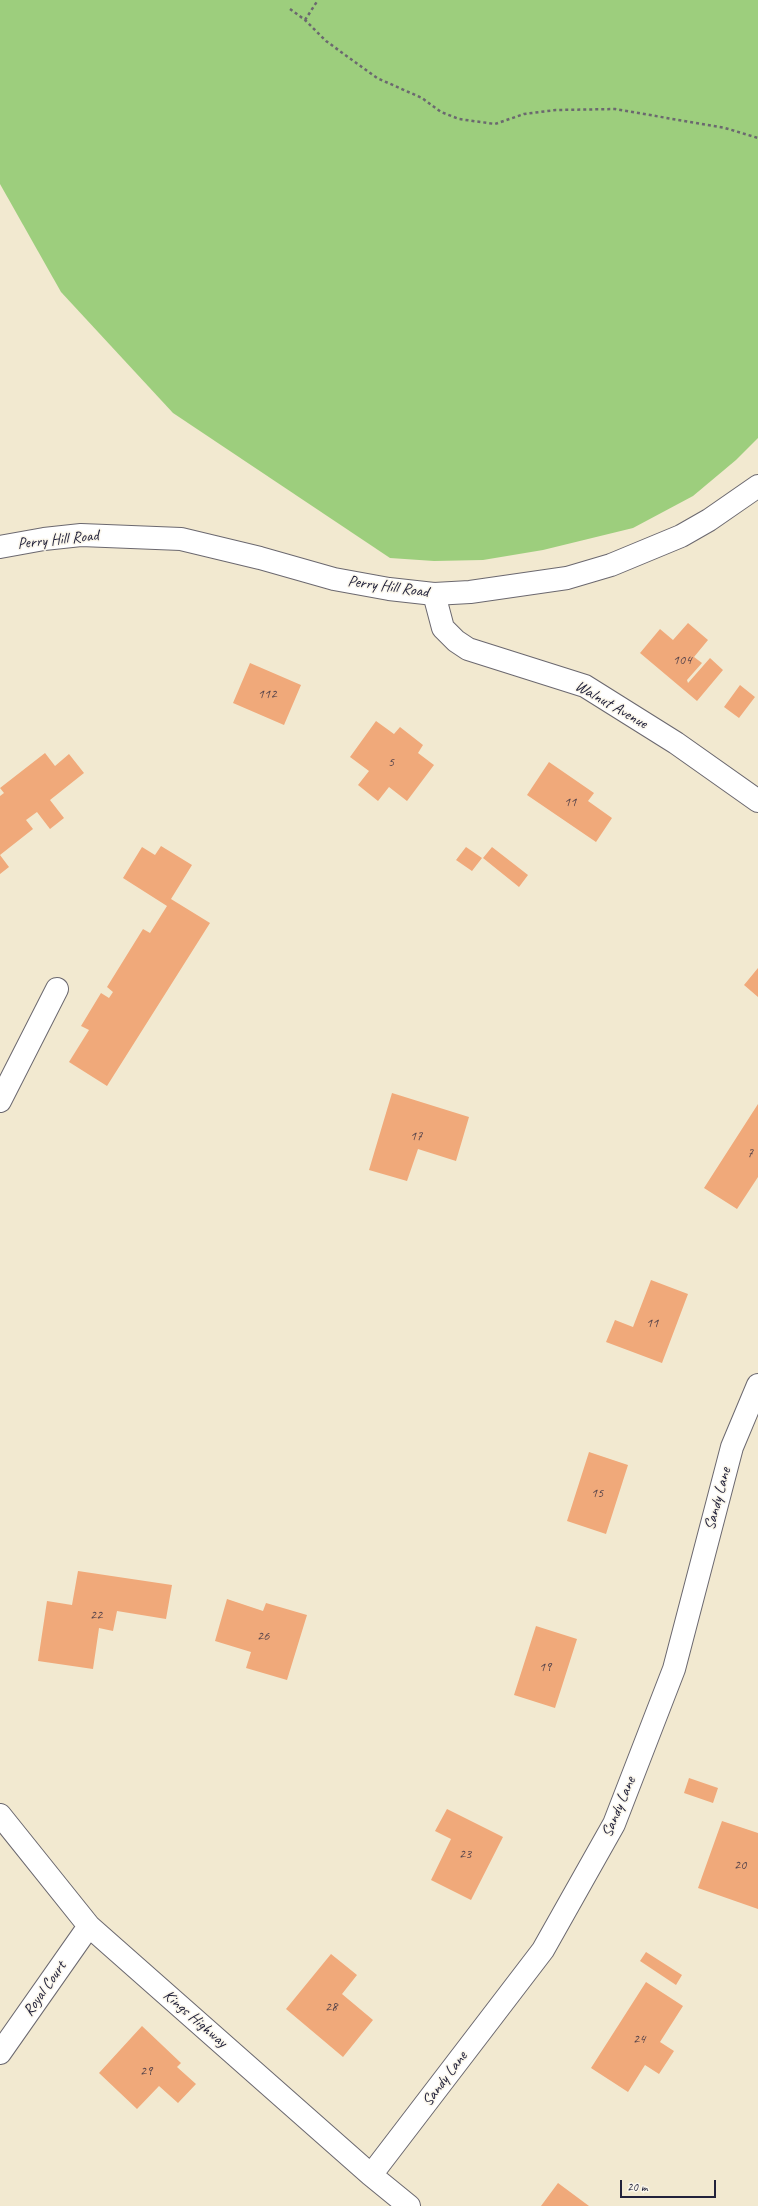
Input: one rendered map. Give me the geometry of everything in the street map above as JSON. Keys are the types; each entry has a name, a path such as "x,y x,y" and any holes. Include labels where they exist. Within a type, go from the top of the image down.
{"street":[{"name":"Perry Hill Road","path":"0,547 44,539 81,535 181,539 260,558 334,579 389,589 434,594 524,586 567,578 611,565 681,536 709,520 758,486"},
{"name":"Walnut Avenue","path":"434,594 444,628 456,641 468,649 585,686 676,743 758,801"},
{"path":"0,1101 57,989"},
{"name":"Sandy Lane","path":"371,2175 543,1950 614,1824 674,1669 732,1447 758,1385"},
{"name":"Kings Highway","path":"0,1815 89,1926 371,2175 409,2206"},
{"name":"Royal Court","path":"0,2053 89,1926"}],"path":[{"path":"305,20 318,0"},
{"path":"290,9 305,20 326,41 377,78 422,98 441,112 459,119 494,124 524,114 556,110 615,109 725,128 758,138"}],"green space":[{"path":"0,0 758,0 758,438 736,460 693,496 633,528 543,550 483,560 434,561 390,558 173,413 61,292 0,184"}],"building":[{"path":"688,623 708,640 694,657 702,663 687,680 688,683 710,658 723,670 697,701 640,653 660,629 673,640"},
{"path":"250,663 301,685 284,725 233,703"},
{"path":"740,685 755,697 739,718 724,707"},
{"path":"376,721 394,734 400,727 423,745 418,753 434,765 407,801 389,787 378,801 358,785 369,771 350,757"},
{"path":"45,753 55,766 69,754 84,773 50,800 64,818 50,829 37,812 26,820 33,829 0,855 0,796 4,793 0,788"},
{"path":"549,762 594,793 588,801 612,818 596,842 527,795"},
{"path":"161,846 192,865 171,899 210,923 107,1086 69,1062 89,1030 81,1026 101,993 109,998 113,992 107,987 143,929 150,933 167,906 123,878 142,847 155,855"},
{"path":"466,847 482,858 472,871 456,860"},
{"path":"492,847 528,875 519,887 483,858"},
{"path":"0,855 9,867 0,874"},
{"path":"758,968 758,997 744,985"},
{"path":"392,1093 469,1117 456,1161 418,1149 407,1181 369,1170"},
{"path":"758,1104 758,1177 737,1209 704,1188"},
{"path":"651,1280 688,1294 662,1363 606,1342 615,1320 633,1327"},
{"path":"589,1452 628,1465 606,1534 567,1521"},
{"path":"78,1571 172,1585 166,1619 117,1611 113,1631 99,1628 93,1669 38,1661 47,1601 72,1605"},
{"path":"227,1599 263,1611 266,1603 307,1615 287,1680 246,1668 251,1652 215,1641"},
{"path":"536,1626 577,1639 555,1708 514,1695"},
{"path":"689,1778 718,1788 713,1803 684,1793"},
{"path":"447,1809 503,1837 471,1900 431,1880 451,1839 435,1831"},
{"path":"722,1821 758,1833 758,1909 698,1888"},
{"path":"646,1952 682,1975 676,1985 640,1961"},
{"path":"331,1954 357,1975 342,1994 373,2020 343,2057 286,2009"},
{"path":"646,1982 683,2006 660,2042 674,2051 659,2074 645,2065 628,2092 591,2068"},
{"path":"142,2026 181,2063 177,2067 196,2084 178,2103 159,2086 137,2109 99,2073"},
{"path":"558,2183 589,2206 541,2206"}]}
